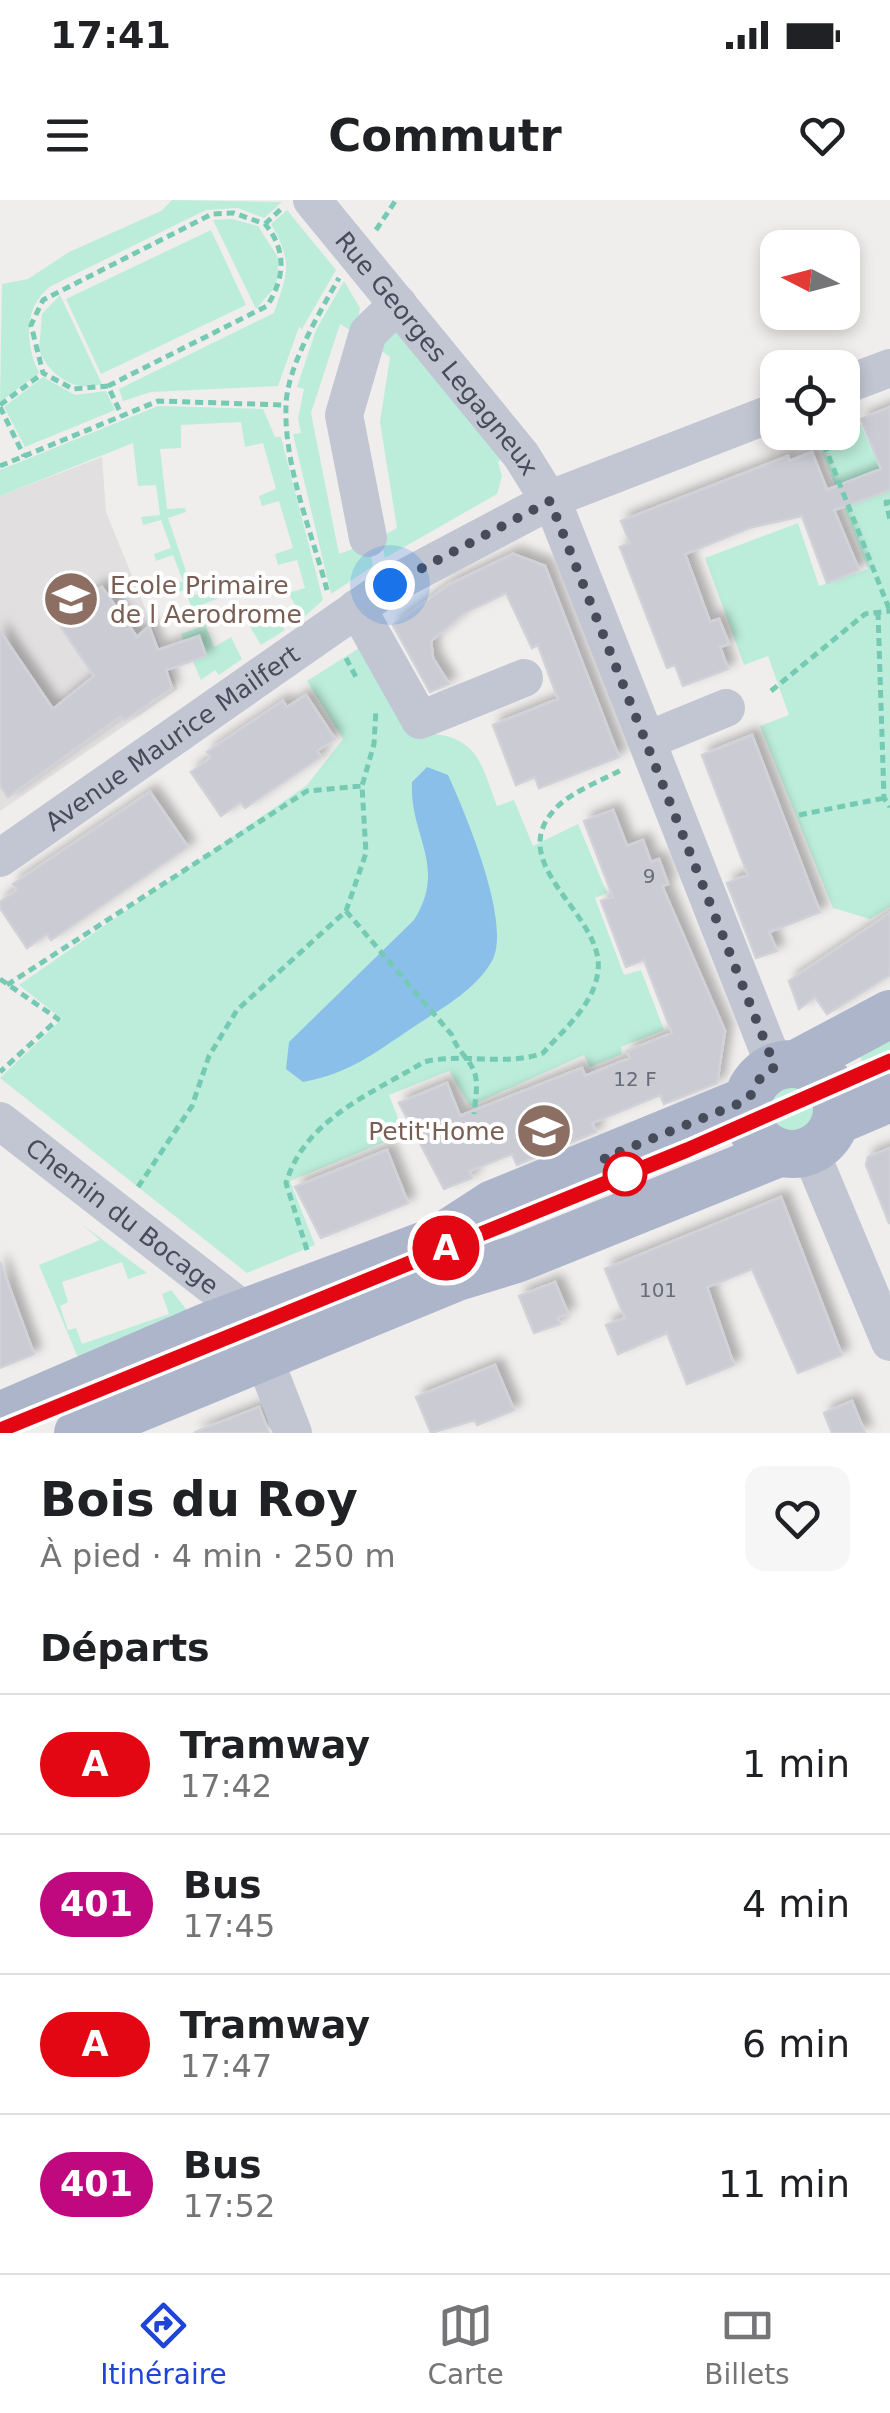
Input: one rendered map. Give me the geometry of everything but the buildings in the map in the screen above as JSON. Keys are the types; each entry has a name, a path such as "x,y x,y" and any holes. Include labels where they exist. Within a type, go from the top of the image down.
{"main road":[{"path":"0,1416 246,1312 436,1241 493,1204 773,1077 890,1014"},
{"path":"773,1077 810,1068 832,1086 808,1142"},
{"path":"773,1077 752,1131 808,1142"},
{"path":"78,1433 457,1277 516,1259 808,1142 890,1098"}],"street":[{"name":"Rue Georges Legagneux","path":"312,200 521,456 550,501 639,753 773,1077"},
{"path":"368,538 344,415 368,333 398,304"},
{"path":"860,379 890,368"},
{"name":"Avenue Maurice Mailfert","path":"0,858 390,585 550,501 760,419"},
{"path":"345,618 420,720 524,678"},
{"path":"639,753 726,708"},
{"name":"Chemin du Bocage","path":"0,1121 246,1312"},
{"path":"808,1142 890,1342"},
{"path":"270,1374 293,1433"}],"path":[{"path":"234,213 265,224 282,258 277,290 267,306 108,386 73,389 43,373 30,325 43,300 212,214 234,213"},
{"path":"359,254 343,271 310,329 285,405 291,452 345,618 349,667 367,693"},
{"path":"24,456 0,406 43,373"},
{"path":"108,386 122,416"},
{"path":"0,466 158,401 285,405"},
{"path":"771,691 864,614 890,611 826,450"},
{"path":"890,502 886,502 890,520"},
{"path":"878,612 884,798 890,808"},
{"path":"130,1198 192,1106 209,1056 237,1010 346,912 366,853 362,786 374,744 376,706"},
{"path":"310,1257 286,1183 298,1153 317,1127 424,1062 462,1058 481,1062 543,1053 592,995 599,968 588,934 553,884 540,847 540,828 558,805 639,753"},
{"path":"7,985 307,791 362,786"},
{"path":"800,815 884,798"},
{"path":"346,912 454,1042 476,1077 474,1114"},
{"path":"0,979 58,1019 0,1072"}],"shaded area":[{"name":"Ecole Primaire de l Aerodrome","path":"102,457 106,512 178,689 0,811 0,496"}],"green space":[{"path":"172,200 282,202 264,218 238,208 206,210 51,286 35,304 29,326 31,350 39,373 0,402 2,284 28,279 69,252 161,211"},
{"path":"287,210 336,270 302,329 299,327 278,386 151,392 123,401 119,389 274,313 286,260 271,224"},
{"path":"232,219 258,226 279,259 276,286 256,309 213,220"},
{"path":"211,230 246,305 101,374 66,299"},
{"path":"344,281 360,308 356,334 340,324 311,413 339,554 355,548 370,551 373,566 331,594 293,434 301,433 298,419 304,389 297,387 316,330"},
{"path":"60,295 102,384 82,386 64,380 39,351 42,314"},
{"path":"399,332 505,457 498,462 502,476 497,494 385,558 382,545 386,534 397,528 380,422 390,357 376,347"},
{"path":"43,377 75,395 106,391 115,410 25,447 4,407"},
{"path":"158,406 263,409 275,437 281,437 323,600 303,618 288,593 305,588 297,560 278,565 275,554 293,548 279,501 262,506 259,496 276,489 263,443 245,447 241,422 181,425 181,448 160,449 167,509 185,508 186,512 168,518 194,595 214,589 217,599 198,606 214,647 231,637 242,659 219,675 215,670 201,680 181,634 199,627 185,590 167,595 165,589 183,581 173,555 156,561 154,554 171,548 161,520 143,525 141,517 160,515 156,485 138,486 133,443 0,496 0,470"},
{"path":"860,422 890,492 890,907 870,919 833,908 760,726 789,715 768,656 744,665 705,558 798,523 819,586 868,569 821,450 860,450"},
{"path":"273,611 285,630 261,645 249,625"},
{"path":"367,643 418,733 437,734 464,744 479,762 497,806 514,800 533,846 578,824 607,893 595,898 624,975 641,970 664,1030 621,1047 622,1054 590,1067 584,1055 470,1106 449,1071 389,1095 404,1134 290,1181 315,1245 247,1273 0,1078 62,1019 19,985 307,785 343,739 307,681"},
{"path":"890,1029 890,1087 875,1093 857,1049"},
{"path":"781,1082 802,1084 813,1097 813,1118 798,1133 777,1131 765,1118 765,1097"},
{"path":"80,1223 147,1273 128,1279 122,1262 62,1282 68,1302 60,1306 68,1330 76,1328 82,1344 169,1314 162,1294 171,1290 190,1314 79,1360 39,1265 100,1240"}],"water":[{"path":"427,767 448,775 484,867 496,919 493,959 468,989 385,1046 348,1068 303,1082 286,1069 289,1042 414,920 424,901 428,867 412,782"}],"tram line":[{"path":"0,1430 687,1149 890,1061"},
{"name":"A","path":"0,1430 687,1150 890,1061"}],"place":[{"name":"Ecole Primaire de l Aerodrome","path":"71,599"},
{"name":"Petit'Home","path":"544,1131"}],"route":[{"path":"390,585 507,520 550,501 648,740 775,1067 762,1075 748,1100 604,1158 625,1174"}]}
